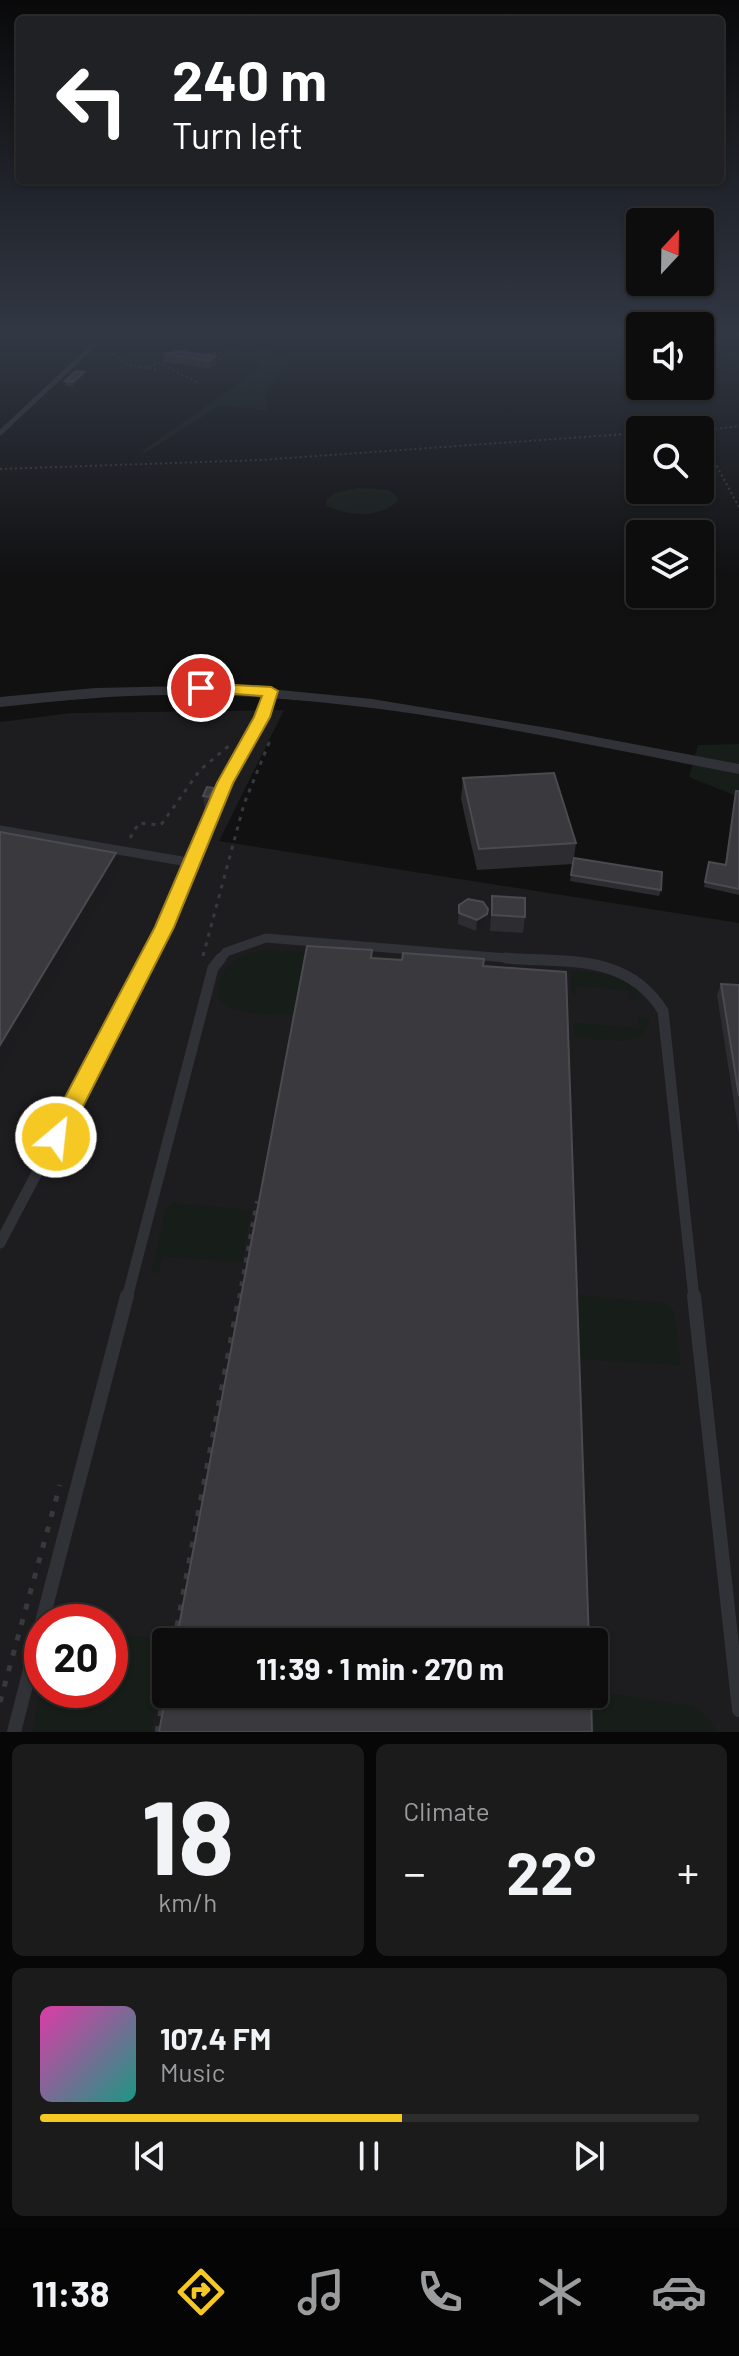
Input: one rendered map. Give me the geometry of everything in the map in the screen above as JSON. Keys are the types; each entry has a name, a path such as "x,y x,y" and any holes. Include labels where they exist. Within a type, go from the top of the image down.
{"street":[{"path":"0,702 127,690 271,691 383,704 739,769"}],"lane":[{"path":"0,433 20,414"},
{"path":"0,1243 153,951 194,863 225,783 271,691"},
{"path":"0,830 194,863"},
{"path":"47,1604 213,968 226,952 266,938 609,966 636,975 650,989 663,1011 739,1710"},
{"path":"14,1732 24,1693"}],"path":[{"path":"714,430 739,426"},
{"path":"0,469 260,460 626,434"},
{"path":"714,460 739,507"},
{"path":"126,845 139,823 161,825 178,797 220,750 237,739 269,743 244,804 201,965"},
{"path":"177,1628 257,1201"},
{"path":"0,1702 61,1479"},
{"path":"157,1732 162,1708"}],"shaded area":[{"path":"195,414 207,414 145,453 142,451"},
{"path":"358,488 389,490 398,498 397,502 381,511 363,514 344,512 326,505 327,499 335,493"},
{"path":"284,710 219,841 739,923 739,1732 0,1732 0,722 71,713"},
{"path":"739,744 739,797 689,777 698,745"},
{"path":"263,950 308,952 296,1015 242,1011 224,1003 218,996 222,978 231,964 245,955"},
{"path":"571,971 621,979 636,990 640,998 630,1001 628,990 576,986 576,997 572,997"},
{"path":"638,1016 650,1020 643,1037 624,1041 573,1037 573,1023 639,1028"},
{"path":"172,1203 251,1210 241,1263 163,1256 158,1274 152,1271 165,1211"},
{"path":"574,1295 664,1303 673,1309 680,1357 678,1365 576,1359"},
{"path":"128,1635 152,1638 152,1708 156,1708 151,1732 32,1732 37,1708 128,1708"},
{"path":"608,1693 691,1706 705,1714 717,1732 588,1732 587,1708 608,1708"}],"building":[{"path":"554,773 576,843 479,849 463,778"},
{"path":"207,787 214,788 209,797 203,796"},
{"path":"736,791 739,791 739,889 705,882 709,862 726,865"},
{"path":"0,832 116,853 0,1045"},
{"path":"574,858 662,872 661,890 571,875"},
{"path":"492,896 525,898 525,917 492,915"},
{"path":"468,899 483,902 488,909 487,914 477,920 459,913 459,905"},
{"path":"307,946 372,950 371,958 402,960 403,953 484,959 483,966 566,972 589,1628 179,1628"},
{"path":"721,984 739,985 739,1096"},
{"path":"163,1708 591,1708 592,1732 159,1732"}],"route":[{"path":"56,1137 165,927 188,879 225,783 262,717 271,691 201,688"}]}
